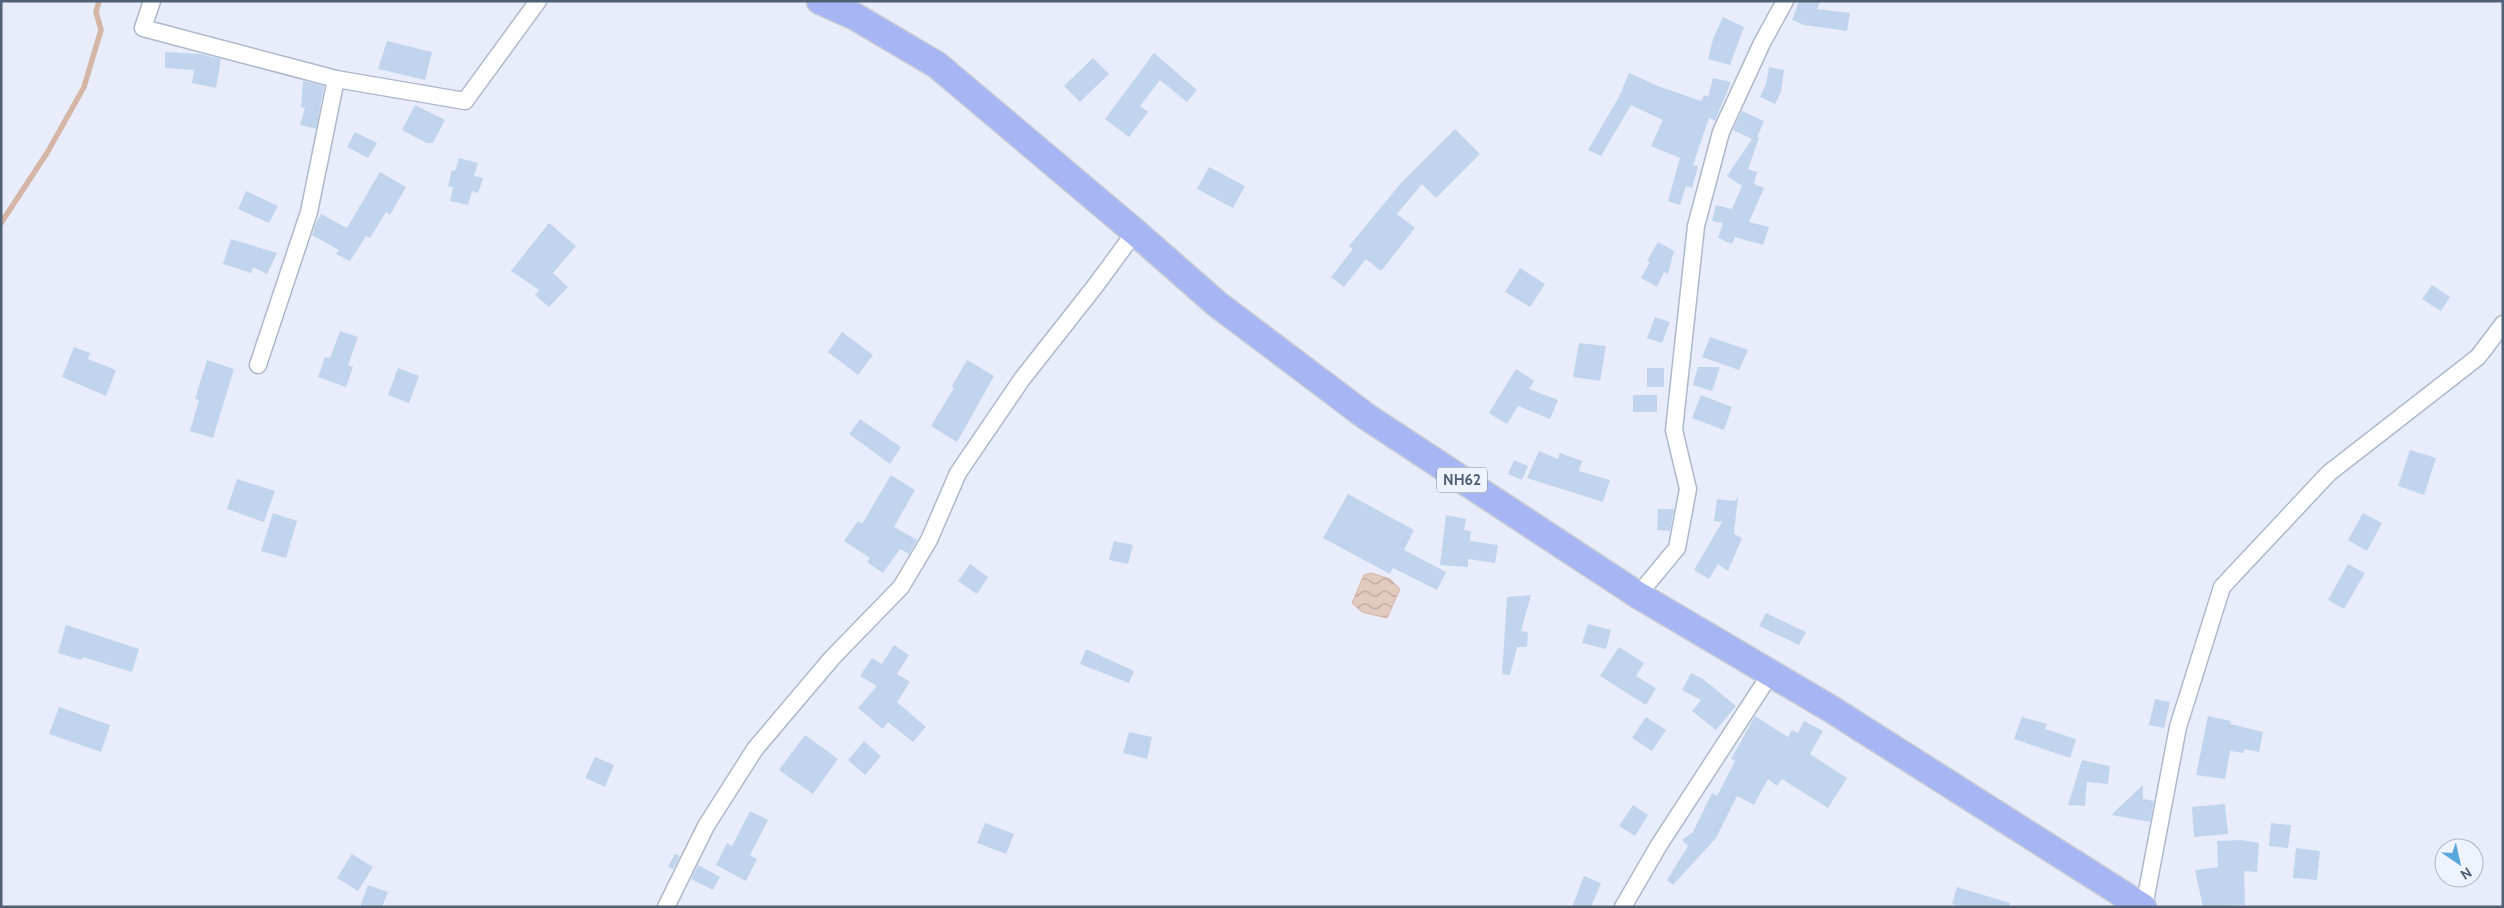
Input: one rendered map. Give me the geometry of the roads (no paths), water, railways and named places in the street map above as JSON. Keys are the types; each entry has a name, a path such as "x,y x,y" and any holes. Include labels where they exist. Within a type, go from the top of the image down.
{"main road":[{"name":"NH62","path":"820,1 854,16 937,65 1135,232 1217,304 1367,418 1638,595 1771,673 2143,907"}],"street":[{"path":"152,1 144,28 336,79 465,101 538,1"},
{"path":"1638,595 1677,548 1688,489 1674,430 1696,226 1721,132 1762,42 1785,1"},
{"path":"258,365 308,212 336,79"},
{"path":"666,907 706,826 755,749 832,658 901,586 929,540 958,473 1022,379 1135,232"},
{"path":"2143,907 2178,726 2222,587 2329,473 2478,357 2503,324"},
{"path":"1622,907 1659,844 1771,673"}],"water":[{"path":"1371,573 1390,579 1400,589 1387,618 1362,612 1352,603 1364,575"}],"waterway":[{"path":"1,223 47,153 84,87 101,30 96,12 99,1"}]}
